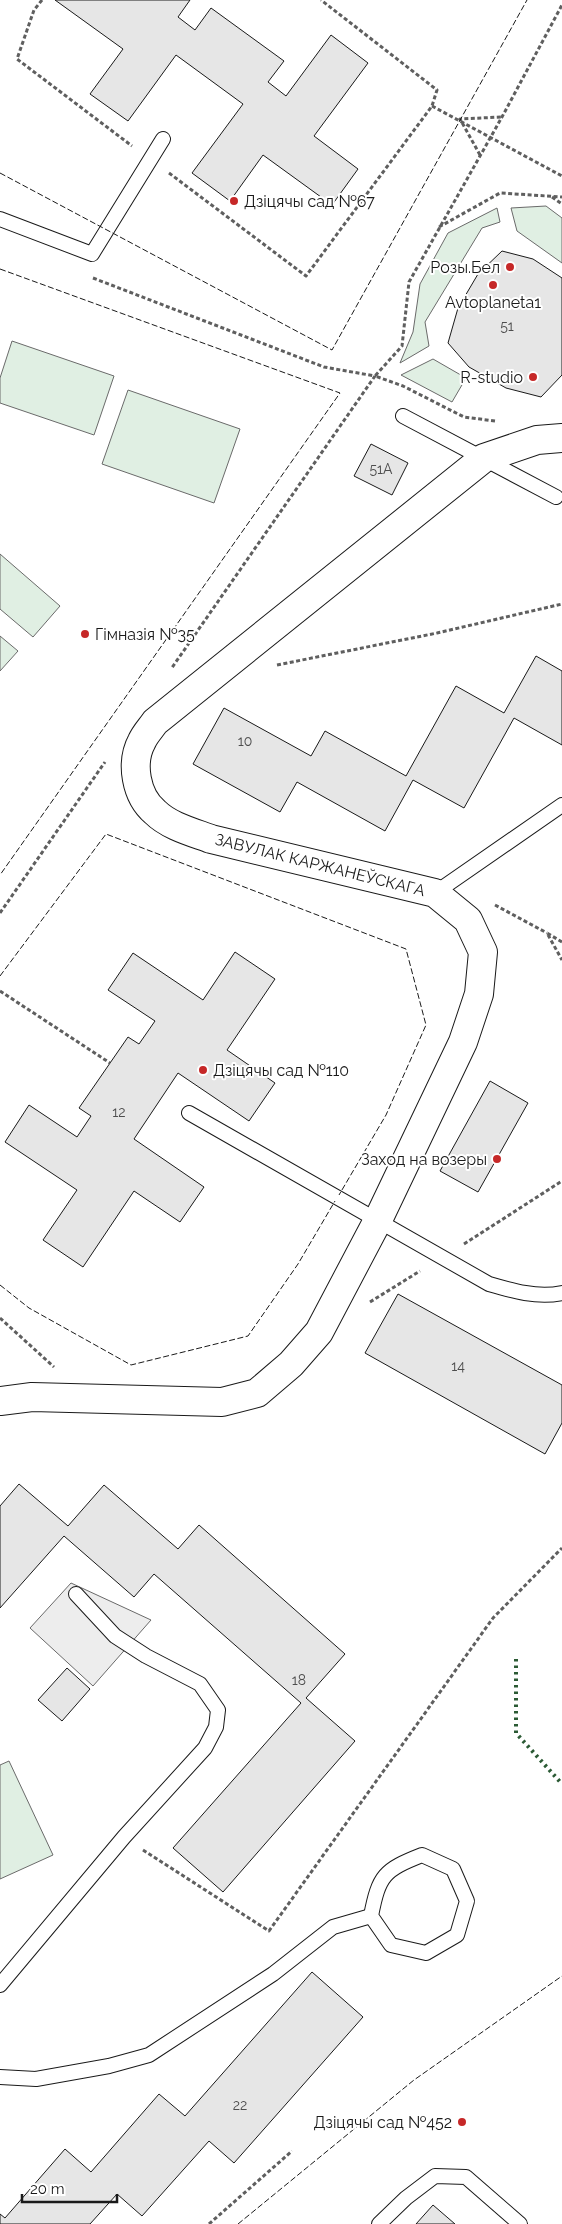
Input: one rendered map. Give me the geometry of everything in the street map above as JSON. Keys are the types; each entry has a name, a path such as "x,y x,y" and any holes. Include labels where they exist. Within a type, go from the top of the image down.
{"street":[{"name":"ЗАВУЛАК КАРЖАНЕЎСКАГА","path":"0,1401 32,1397 222,1402 258,1393 292,1364 319,1332 377,1222 464,1042 479,994 483,952 468,920 443,887 210,839 180,827 154,812 139,790 135,766 141,742 155,722 484,458 537,440 562,438"}],"lane":[{"path":"0,219 92,254 163,139"},
{"path":"403,416 556,498"},
{"path":"443,887 562,805"},
{"path":"189,1112 377,1222 489,1284 522,1293 549,1296 562,1293"},
{"path":"0,1985 124,1837 205,1748 216,1728 218,1710 200,1684 146,1656 115,1636 76,1594"},
{"path":"422,1855 452,1869 468,1902 456,1935 426,1953 391,1945 370,1916 376,1888 394,1866 422,1855"},
{"path":"0,2077 36,2079 109,2066 150,2055 273,1974 333,1927 370,1916"},
{"path":"379,2224 406,2198 436,2176 466,2177 520,2224"}],"path":[{"path":"42,0 34,10 17,59 306,276 432,106 438,90 320,0"},
{"path":"170,669 375,376 402,346 409,282 502,117 562,5"},
{"path":"432,106 460,119 490,138 562,176"},
{"path":"460,119 502,117"},
{"path":"460,119 480,155"},
{"path":"438,228 500,193 562,197"},
{"path":"551,196 562,204"},
{"path":"84,275 324,367 375,376 402,386 464,417 504,422"},
{"path":"267,667 437,633 562,604"},
{"path":"0,913 108,759"},
{"path":"443,887 547,933 562,942"},
{"path":"547,933 562,960"},
{"path":"0,991 110,1063"},
{"path":"0,1318 88,1398"},
{"path":"124,1837 269,1932 493,1618 562,1548"},
{"path":"209,2224 292,2151"}],"green space":[{"path":"546,206 562,218 562,263 517,231 511,208"},
{"path":"497,208 500,222 482,228 425,322 429,346 400,363 413,332 420,284 448,233"},
{"path":"12,341 114,376 94,435 0,403 0,378"},
{"path":"433,359 466,378 452,402 401,375"},
{"path":"128,390 240,429 214,503 102,464"},
{"path":"0,554 60,606 33,637 0,609"},
{"path":"0,636 18,651 0,671"},
{"path":"9,1761 53,1855 0,1879 0,1765"}],"shaded area":[{"path":"71,1583 151,1620 93,1686 30,1628"}],"building":[{"path":"55,0 190,0 178,17 195,30 211,8 284,61 268,82 286,96 331,35 368,63 314,136 358,169 332,205 263,155 230,201 192,173 243,104 176,55 128,121 90,94 123,49"},
{"path":"502,251 533,259 562,278 562,375 541,397 506,388 469,367 448,343 458,308 478,274"},
{"path":"371,444 408,463 392,495 354,476"},
{"path":"536,656 562,671 562,745 514,718 464,808 413,780 385,831 297,782 280,812 193,764 224,708 311,756 325,731 406,776 456,686 504,713"},
{"path":"235,952 275,979 227,1050 275,1083 249,1121 178,1073 134,1139 204,1187 180,1222 134,1191 83,1267 43,1240 77,1190 5,1142 29,1105 77,1137 91,1116 79,1108 128,1037 139,1044 155,1021 108,990 133,953 203,1000"},
{"path":"490,1081 528,1103 478,1192 440,1171"},
{"path":"398,1294 562,1385 562,1423 545,1454 365,1353"},
{"path":"19,1484 68,1526 104,1485 178,1549 199,1525 345,1654 306,1698 355,1741 223,1892 173,1848 301,1703 154,1574 134,1597 64,1536 0,1608 0,1506"},
{"path":"67,1668 90,1689 62,1721 38,1700"},
{"path":"312,1972 363,2017 234,2163 209,2141 142,2216 117,2194 90,2224 0,2224 0,2214 5,2218 65,2149 91,2172 159,2094 185,2116"},
{"path":"433,2205 455,2224 416,2224"}],"hedge":[{"path":"516,1659 516,1733 562,1784"}],"fence":[{"path":"0,173 332,350 527,0"},
{"path":"0,269 340,393 0,875"},
{"path":"0,976 106,834 406,949 426,1025 386,1115 339,1195"},
{"path":"0,1285 29,1308 131,1365 248,1336 298,1264 335,1201"},
{"path":"238,2224 414,2080 562,1976"}],"place":[{"name":"Дзіцячы сад №67","path":"234,201"},
{"name":"Розы.Бел","path":"510,267"},
{"name":"Avtoplaneta1","path":"493,285"},
{"name":"R-studio","path":"533,377"},
{"name":"Гімназія №35","path":"85,634"},
{"name":"Дзіцячы сад №110","path":"203,1070"},
{"name":"Заход на возеры","path":"497,1159"},
{"name":"Дзіцячы сад №452","path":"462,2122"}]}
